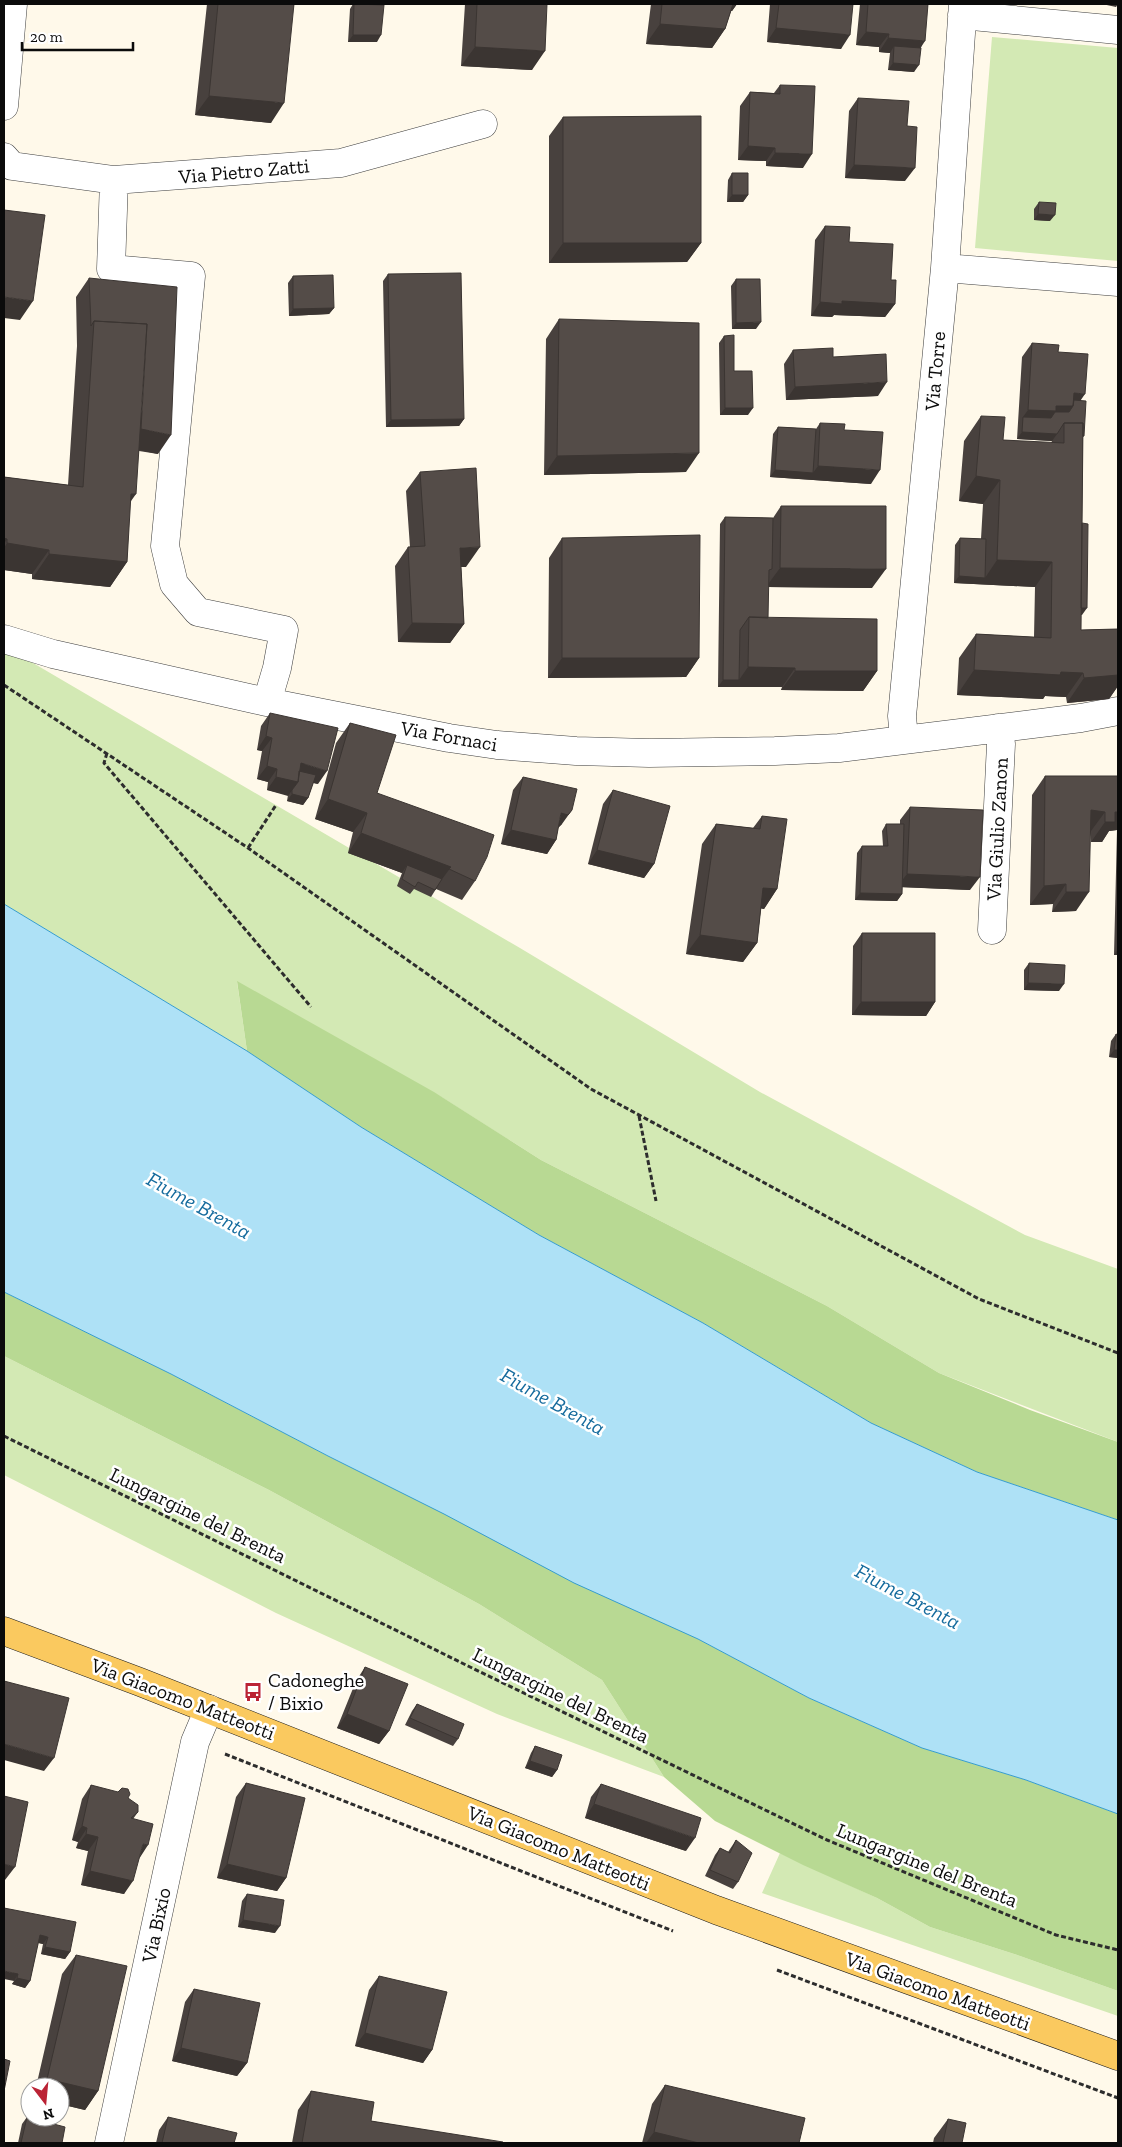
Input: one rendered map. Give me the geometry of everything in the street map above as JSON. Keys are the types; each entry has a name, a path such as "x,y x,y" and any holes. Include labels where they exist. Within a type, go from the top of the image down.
{"main road":[{"name":"Via Giacomo Matteotti","path":"4,1631 210,1709 716,1910 1118,2056"}],"street":[{"path":"4,106 13,4"},
{"path":"963,9 1118,30"},
{"name":"Via Torre","path":"904,739 902,716 945,268 963,9"},
{"name":"Via Pietro Zatti","path":"4,157 12,166 114,180 150,178 341,163 483,124"},
{"path":"114,180 111,269 191,276 165,546 174,584 198,612 284,630 277,668 267,702"},
{"path":"945,268 1118,282"},
{"name":"Via Fornaci","path":"4,639 53,654 267,702 449,738 497,745 649,754 839,748 904,739"},
{"name":"Via Giulio Zanon","path":"904,739 1081,718 1118,711"},
{"name":"Via Giulio Zanon","path":"992,930 1001,744 998,728"},
{"name":"Via Bixio","path":"109,2143 195,1742 210,1709"}],"path":[{"path":"4,685 248,848 591,1089 979,1299 1118,1353"},
{"path":"107,753 104,763 311,1007"},
{"path":"248,848 276,805"},
{"path":"639,1116 656,1201"},
{"name":"Lungargine del Brenta","path":"4,1436 468,1666 828,1840 1056,1934 1118,1950"}],"green space":[{"path":"992,37 1118,48 1118,261 975,248"},
{"path":"4,646 520,948 760,1092 1025,1235 1118,1269 1118,1442 939,1373 827,1306 541,1160 443,1098 237,982 247,1051 4,904"},
{"path":"237,981 434,1092 541,1160 827,1306 939,1373 1030,1410 1118,1442 1118,1520 977,1472 871,1423 703,1323 539,1235 361,1127 247,1051"},
{"path":"4,1292 171,1374 328,1456 698,1639 809,1698 922,1748 1026,1780 1118,1814 1118,1991 1020,1956 930,1927 877,1898 803,1865 715,1821 664,1777 602,1680 479,1604 269,1490 4,1356"},
{"path":"4,1356 269,1490 479,1604 602,1680 664,1777 497,1714 276,1613 4,1475"},
{"path":"780,1853 877,1898 930,1927 1020,1956 1118,1991 1118,2016 762,1893"}],"water":[{"name":"Fiume Brenta","path":"4,904 247,1051 361,1127 539,1235 703,1323 871,1423 977,1472 1118,1520 1118,1814 1026,1780 922,1748 809,1698 698,1639 574,1583 171,1374 4,1292"}],"building":[{"path":"218,4 294,4 284,103 209,96"},
{"path":"354,4 384,5 381,35 353,35"},
{"path":"477,4 547,4 545,51 475,47"},
{"path":"662,4 733,4 725,29 660,24"},
{"path":"779,4 853,4 850,35 776,28"},
{"path":"868,4 928,4 925,41 888,38 889,34 866,32"},
{"path":"894,46 921,48 919,65 893,63"},
{"path":"780,85 815,86 812,154 775,153 775,148 748,146 750,92 780,94"},
{"path":"858,98 909,101 907,126 917,127 915,168 854,165"},
{"path":"701,116 701,243 563,243 563,117"},
{"path":"732,173 748,173 748,195 732,195"},
{"path":"1039,202 1056,203 1055,215 1038,214"},
{"path":"4,210 45,215 33,301 4,297"},
{"path":"825,226 850,227 849,242 893,244 891,280 896,280 895,304 842,301 842,304 820,302"},
{"path":"461,273 464,419 391,420 388,274"},
{"path":"333,275 334,308 293,309 293,276"},
{"path":"89,278 177,287 171,435 141,429 147,324 94,321 91,326"},
{"path":"736,279 760,279 761,322 736,323"},
{"path":"559,319 699,323 699,453 557,456"},
{"path":"94,321 147,324 136,494 131,494 127,562 49,554 49,550 7,543 7,539 4,538 4,477 83,487"},
{"path":"734,335 734,371 752,371 753,408 725,408 724,336"},
{"path":"1032,343 1059,345 1058,352 1088,354 1085,394 1074,393 1073,406 1056,406 1056,411 1028,410"},
{"path":"833,348 833,357 886,354 887,382 795,387 793,350"},
{"path":"1074,400 1086,401 1084,436 1083,423 1064,423 1057,434 1022,432 1023,417 1051,418 1055,412 1069,412"},
{"path":"981,416 1005,417 1003,440 1064,443 1064,423 1083,423 1081,630 1118,629 1118,675 1084,678 1083,673 1061,672 1060,675 974,670 976,634 1051,638 1052,562 997,560 1000,480 976,476"},
{"path":"820,423 845,424 844,430 883,432 880,470 818,466"},
{"path":"778,427 816,429 813,473 775,470"},
{"path":"476,468 480,547 460,548 464,624 412,623 408,547 425,546 420,472"},
{"path":"781,506 886,506 886,569 780,568"},
{"path":"725,517 773,518 772,569 769,570 768,618 749,617 740,630 739,680 723,680"},
{"path":"1082,523 1088,524 1087,608 1081,608"},
{"path":"700,535 699,658 562,658 562,538"},
{"path":"960,538 986,539 985,578 959,576"},
{"path":"749,617 877,619 877,671 795,671 795,668 748,667"},
{"path":"270,713 338,728 327,771 301,763 298,782 276,777 277,769 267,766 272,738 266,736"},
{"path":"350,723 396,735 377,793 494,835 487,857 475,881 449,869 451,867 361,833 367,813 328,799"},
{"path":"299,771 316,775 308,798 292,794 292,790 298,782"},
{"path":"1045,776 1118,776 1118,812 1115,812 1115,822 1105,822 1105,812 1091,810 1089,892 1066,892 1066,884 1044,886"},
{"path":"523,777 577,789 572,810 568,815 561,813 556,840 511,830"},
{"path":"613,790 670,806 654,864 597,850"},
{"path":"910,807 983,810 980,877 907,874"},
{"path":"762,816 787,819 777,889 763,888 757,943 700,935 716,824 760,829"},
{"path":"886,824 904,824 902,894 860,893 862,846 888,846"},
{"path":"407,865 442,879 435,890 418,882 415,887 402,879"},
{"path":"862,933 935,933 935,1002 861,1002"},
{"path":"1029,963 1065,965 1064,984 1028,983"},
{"path":"1116,1034 1118,1035 1118,1050 1114,1050"},
{"path":"365,1667 408,1684 389,1731 347,1714"},
{"path":"4,1681 69,1698 54,1758 4,1744"},
{"path":"417,1704 464,1724 458,1739 410,1718"},
{"path":"535,1746 562,1755 557,1770 530,1761"},
{"path":"246,1783 305,1798 286,1878 227,1864"},
{"path":"601,1784 701,1818 695,1838 594,1804"},
{"path":"91,1785 118,1792 122,1788 128,1789 130,1794 128,1798 138,1805 138,1812 131,1818 153,1824 148,1845 143,1844 133,1881 90,1871 98,1837 86,1834 87,1828 82,1826"},
{"path":"4,1796 28,1802 15,1867 4,1864"},
{"path":"736,1840 752,1853 738,1882 710,1870 720,1848 730,1853"},
{"path":"247,1894 284,1900 280,1926 243,1920"},
{"path":"4,1908 76,1922 70,1952 45,1947 48,1937 40,1935 30,1981 17,1978 18,1974 4,1971"},
{"path":"76,1955 127,1966 98,2091 70,2084 70,2077 47,2077"},
{"path":"379,1976 447,1992 432,2050 365,2033"},
{"path":"194,1989 260,2003 247,2063 181,2048"},
{"path":"4,2059 10,2061 4,2091"},
{"path":"665,2085 805,2118 799,2143 699,2143 654,2132"},
{"path":"311,2091 374,2102 371,2121 503,2143 302,2143"},
{"path":"168,2117 237,2133 234,2143 162,2143"},
{"path":"948,2119 966,2123 962,2143 943,2143"},
{"path":"25,2127 65,2127 62,2143 21,2143"}],"place":[{"name":"Cadoneghe / Bixio","path":"253,1692"}]}
